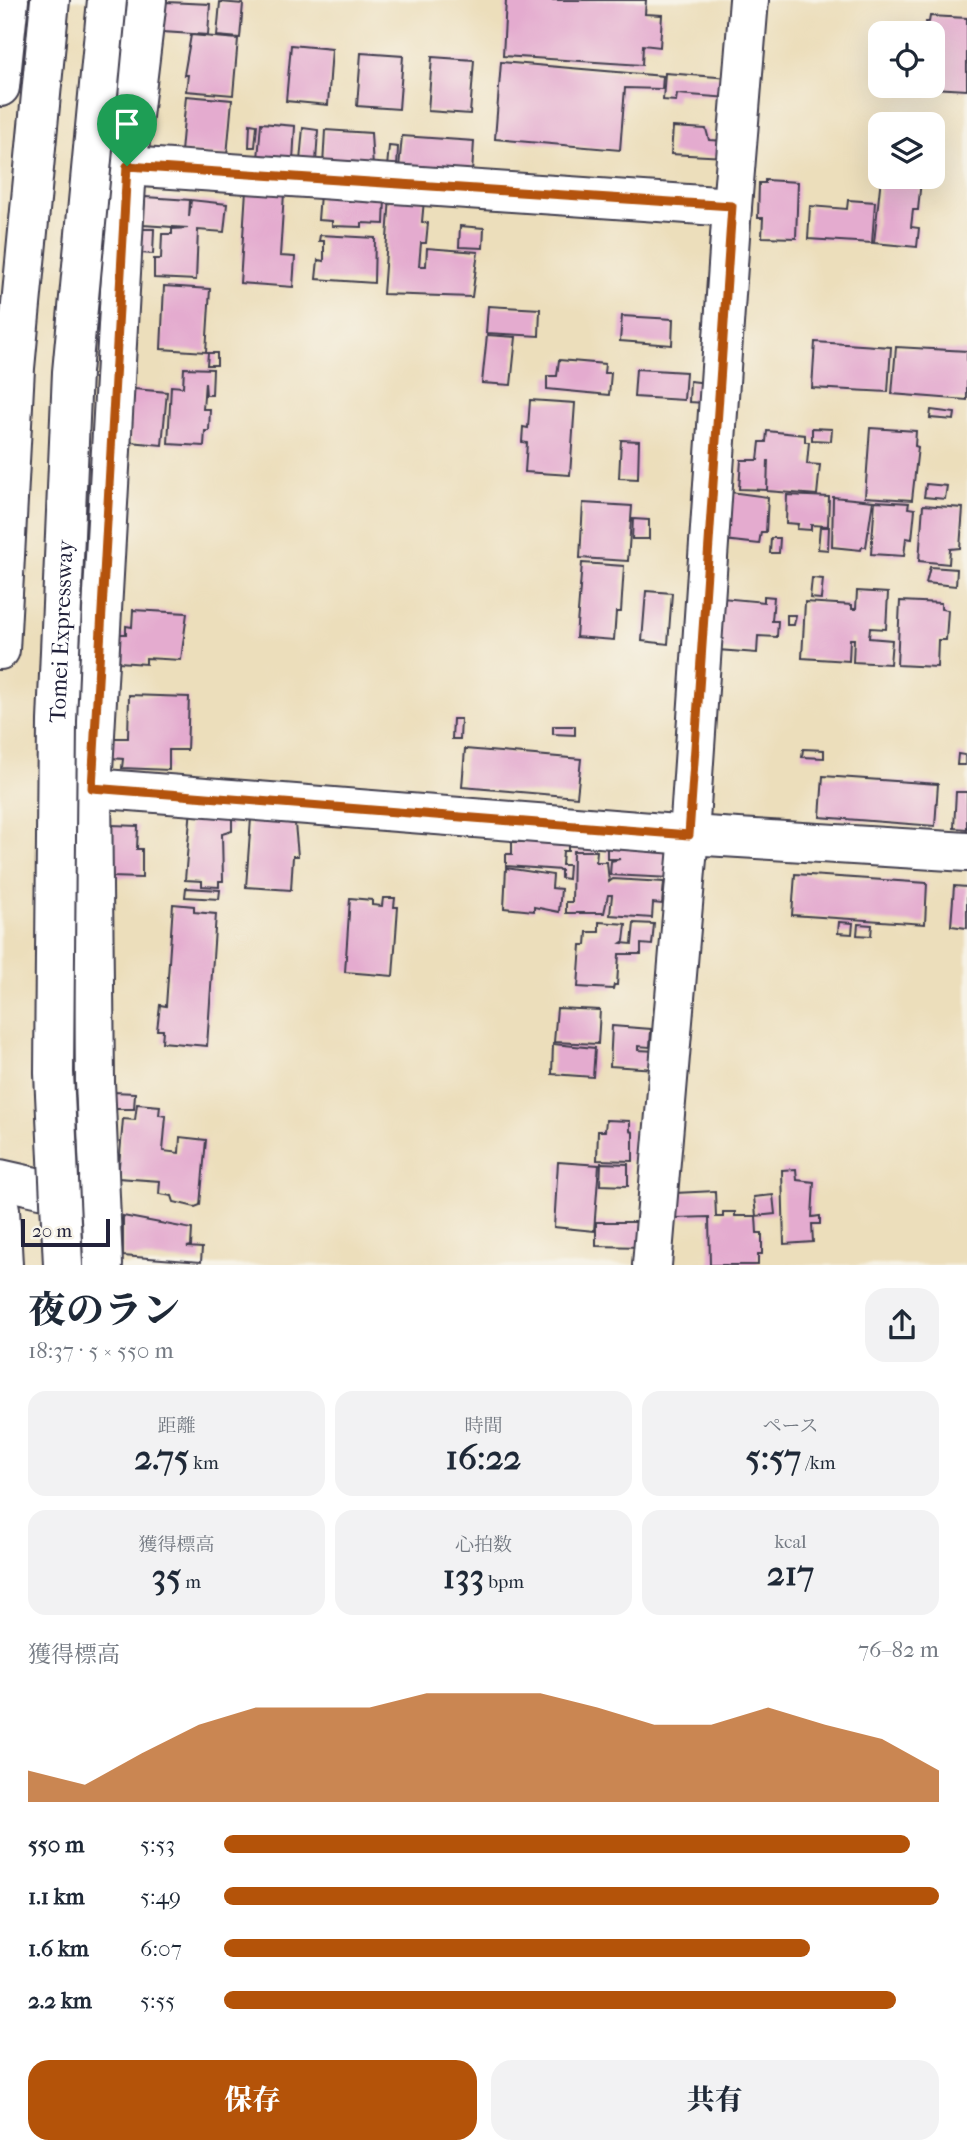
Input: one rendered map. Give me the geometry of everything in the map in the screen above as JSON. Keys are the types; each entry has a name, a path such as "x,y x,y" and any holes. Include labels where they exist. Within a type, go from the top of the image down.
{"main road":[{"path":"0,87 9,0"},
{"path":"0,650 15,368 50,0"},
{"name":"Tomei Expressway","path":"63,1265 54,1073 57,721 72,372 107,0"},
{"path":"103,1265 95,1082 92,788 127,166 147,0"},
{"path":"652,1265 689,835 732,206 749,0"},
{"path":"127,166 732,206"},
{"path":"92,788 689,835 967,852"},
{"path":"0,1178 102,1201"},
{"path":"0,1209 2,1265"}],"building":[{"path":"506,0 646,0 645,14 662,15 660,47 643,45 642,65 503,56"},
{"path":"166,2 210,4 208,35 163,32"},
{"path":"220,2 243,4 240,38 217,36"},
{"path":"930,16 967,18 967,90 945,89 945,21 929,21"},
{"path":"191,35 238,39 233,95 186,91 188,75 184,75"},
{"path":"291,45 332,49 328,105 286,101"},
{"path":"361,53 403,56 399,109 357,106"},
{"path":"432,57 474,60 470,114 428,111"},
{"path":"501,62 663,76 662,89 625,88 620,150 495,139"},
{"path":"665,73 730,78 729,98 677,94 676,101 663,100"},
{"path":"186,96 232,100 227,156 181,152"},
{"path":"261,123 295,126 293,161 258,159"},
{"path":"250,124 257,125 255,147 249,147"},
{"path":"673,127 706,129 709,140 726,141 725,157 671,154"},
{"path":"303,128 318,130 316,162 300,161"},
{"path":"325,130 371,133 373,168 323,166"},
{"path":"402,136 474,141 472,174 399,168"},
{"path":"389,146 398,147 397,168 387,167"},
{"path":"765,180 798,182 796,238 762,237 763,218 758,218 759,183 765,183"},
{"path":"880,189 920,189 918,210 913,210 911,227 919,228 917,247 874,243"},
{"path":"246,190 284,193 280,256 295,257 293,287 240,283"},
{"path":"320,194 385,198 384,224 362,223 362,227 332,226 332,221 318,220"},
{"path":"145,197 190,200 189,217 191,200 227,204 224,232 198,230 196,280 154,278 154,259 161,259 162,234 172,234 172,229 188,228 143,225"},
{"path":"390,197 424,200 422,222 428,223 426,243 421,243 419,266 426,266 427,248 478,252 472,297 383,294"},
{"path":"848,200 875,202 872,243 808,239 810,206 847,209"},
{"path":"460,226 484,228 483,248 459,247"},
{"path":"141,229 154,229 153,254 140,253"},
{"path":"320,235 375,238 374,283 316,279 318,260 324,261 324,241 319,241"},
{"path":"164,286 210,289 206,352 161,349"},
{"path":"488,306 540,309 539,336 486,333"},
{"path":"622,316 673,319 672,345 620,341"},
{"path":"487,335 516,337 511,385 482,383"},
{"path":"815,342 891,347 888,392 812,388"},
{"path":"896,347 967,351 967,400 892,394"},
{"path":"208,353 217,353 217,365 207,365"},
{"path":"559,360 605,364 604,373 611,373 609,395 547,389 547,376 557,376"},
{"path":"184,368 213,369 212,395 206,395 205,382 203,409 210,409 209,431 205,431 204,446 168,444 171,386 183,387"},
{"path":"636,369 686,372 684,400 634,397"},
{"path":"690,381 707,383 706,403 689,402"},
{"path":"134,389 167,392 162,445 130,442 129,393 134,393"},
{"path":"530,400 575,403 570,475 525,472 527,443 522,442 523,427 528,428"},
{"path":"931,410 955,413 954,420 930,418"},
{"path":"812,428 832,429 831,441 812,440"},
{"path":"870,428 916,431 915,446 918,447 912,500 865,497"},
{"path":"767,431 805,435 805,442 809,442 807,464 820,465 817,495 767,491 768,460 767,490 739,489 741,460 758,460 760,442 766,442"},
{"path":"621,440 639,441 638,479 619,478"},
{"path":"926,484 947,486 945,499 924,497"},
{"path":"730,492 768,497 766,532 761,532 759,544 724,540"},
{"path":"787,495 829,497 828,526 811,525 811,530 797,529 798,524 786,523"},
{"path":"833,497 873,501 866,547 861,550 832,547"},
{"path":"875,501 909,503 908,508 915,509 912,539 906,538 904,556 871,554"},
{"path":"583,503 632,506 628,561 580,558"},
{"path":"923,505 963,508 960,548 950,549 949,564 919,561"},
{"path":"633,519 649,520 649,539 632,539"},
{"path":"820,527 829,527 828,550 818,549"},
{"path":"771,538 780,538 779,553 770,553"},
{"path":"582,563 624,566 621,612 616,612 614,640 576,637"},
{"path":"930,567 957,569 956,586 926,583"},
{"path":"812,578 823,579 821,599 810,598"},
{"path":"646,591 672,593 668,644 642,641"},
{"path":"857,591 888,593 886,629 870,628 869,638 892,640 890,664 853,662 854,639 850,639 849,661 802,658 805,602 852,605 852,609 856,609"},
{"path":"764,596 774,597 772,621 778,621 777,637 758,636 757,653 718,650 722,598 764,602"},
{"path":"900,601 941,603 941,609 948,610 946,640 938,640 937,667 897,665"},
{"path":"133,610 187,613 181,660 146,658 146,664 119,662 120,634 126,634 126,626 132,627"},
{"path":"787,615 796,615 794,625 787,625"},
{"path":"129,695 189,697 187,750 169,750 169,770 122,768 123,759 112,758 113,738 128,738"},
{"path":"453,719 461,719 460,739 452,739"},
{"path":"553,726 575,726 575,735 553,734"},
{"path":"465,749 581,759 577,797 462,787"},
{"path":"803,749 824,750 824,758 802,757"},
{"path":"958,754 965,755 965,765 957,765"},
{"path":"823,776 938,784 935,826 820,817"},
{"path":"956,792 967,792 967,829 954,828"},
{"path":"191,807 232,811 232,831 222,834 223,881 219,881 219,887 202,886 202,881 185,880"},
{"path":"251,818 295,824 298,856 293,856 291,890 246,887"},
{"path":"112,825 138,826 137,849 142,849 142,878 111,877"},
{"path":"524,835 568,836 568,851 563,851 562,865 569,865 568,879 561,878 561,870 506,866 506,854 512,854 512,842 523,842"},
{"path":"607,837 671,842 672,878 610,875 611,861 620,859 607,859"},
{"path":"573,851 597,851 596,862 607,862 609,882 613,879 664,882 662,904 653,903 652,918 610,915 612,895 608,895 604,913 566,913 566,902 572,902"},
{"path":"506,868 553,875 552,888 561,889 559,912 534,907 534,911 504,908"},
{"path":"795,874 927,883 925,924 792,915"},
{"path":"954,886 967,887 967,928 951,926"},
{"path":"186,888 220,890 219,899 185,897"},
{"path":"350,898 372,900 372,905 382,906 383,898 395,898 394,907 398,907 393,976 345,972"},
{"path":"173,904 194,906 194,912 216,914 207,1046 162,1042 163,1030 157,1030 160,1005 166,1006"},
{"path":"599,922 626,924 624,941 621,943 632,944 634,923 654,924 652,945 641,944 641,954 619,954 617,985 614,985 613,989 578,987 581,945 586,945 587,932 599,932"},
{"path":"839,922 853,923 852,934 838,933"},
{"path":"858,924 872,925 871,936 857,935"},
{"path":"557,1008 600,1010 598,1044 554,1042"},
{"path":"612,1026 651,1029 650,1047 638,1046 638,1050 657,1051 656,1069 610,1066"},
{"path":"553,1044 595,1048 593,1077 552,1074"},
{"path":"113,1092 135,1093 134,1109 112,1109"},
{"path":"137,1104 160,1106 159,1115 166,1116 163,1151 179,1153 180,1137 206,1140 200,1205 195,1207 174,1202 172,1196 159,1194 160,1181 118,1178 123,1119 135,1120"},
{"path":"606,1120 630,1121 630,1131 633,1132 633,1161 597,1160 598,1131 605,1131"},
{"path":"558,1162 599,1165 594,1231 554,1227"},
{"path":"601,1163 628,1164 628,1186 600,1185"},
{"path":"796,1169 797,1180 814,1182 812,1217 820,1216 820,1224 812,1224 813,1242 784,1244 782,1170"},
{"path":"715,1191 716,1217 723,1217 723,1212 735,1212 735,1216 756,1216 757,1233 762,1233 762,1254 758,1254 758,1265 710,1265 709,1217 676,1218 675,1193"},
{"path":"773,1195 775,1214 756,1216 754,1197"},
{"path":"123,1216 192,1229 191,1246 187,1247 202,1248 201,1262 123,1256"},
{"path":"596,1222 645,1222 643,1247 596,1246"}],"route":[{"path":"127,166 732,206 689,835 92,788 127,166"}]}
